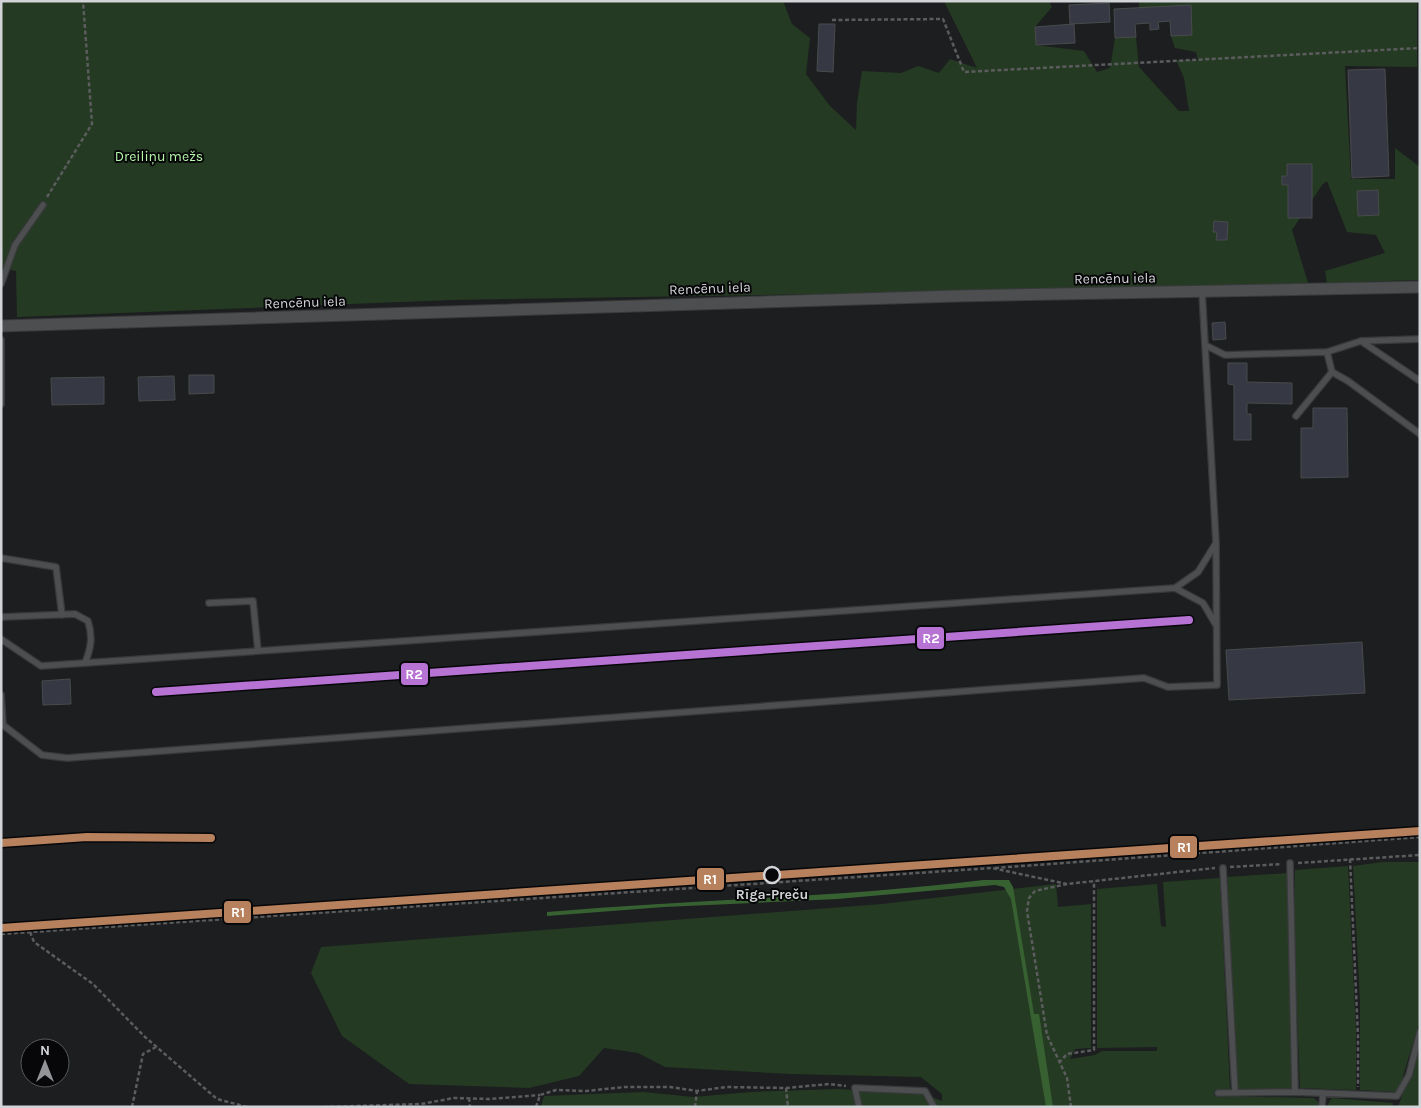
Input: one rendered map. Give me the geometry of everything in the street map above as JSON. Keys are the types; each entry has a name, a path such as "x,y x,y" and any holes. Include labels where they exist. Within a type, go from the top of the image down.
{"street":[{"name":"Rencēnu iela","path":"1,326 734,302 1420,287"}],"lane":[{"path":"1,284 15,245 43,205"},
{"path":"1,695 2,727 42,755 67,758 1144,678 1168,687 1217,685 1216,543 1202,292"},
{"path":"1205,345 1225,354 1327,352 1361,341 1420,339"},
{"path":"1,340 1,404"},
{"path":"1361,341 1420,381"},
{"path":"1327,352 1332,372 1348,381 1420,434"},
{"path":"1296,416 1332,372"},
{"path":"1,639 41,666 1175,588 1198,572 1216,543"},
{"path":"1,558 56,567 62,615"},
{"path":"1175,588 1203,603 1216,625"},
{"path":"209,603 253,601 258,651"},
{"path":"1,617 75,614 88,621 92,633 91,647 85,663"},
{"path":"1290,863 1295,1092"},
{"path":"1224,868 1235,1092"},
{"path":"1218,1093 1295,1092 1397,1096 1409,1075 1420,1032"},
{"path":"859,1107 855,1088 925,1091 934,1107"},
{"path":"1322,1107 1323,1093"}],"path":[{"path":"43,205 92,124 83,1"},
{"path":"832,20 943,19 964,72 1420,48"},
{"path":"1,934 992,868 1420,837"},
{"path":"1071,1107 1066,1078 1047,1035 1026,911 1029,898 1035,891 1068,884 1224,868 1420,855"},
{"path":"1350,859 1358,1036 1358,1095"},
{"path":"992,868 1068,884"},
{"path":"1059,1062 1067,1054 1094,1050 1094,881"},
{"path":"30,932 34,942 93,984 156,1047 217,1098 247,1107"},
{"path":"132,1107 144,1054 156,1047"},
{"path":"324,1107 421,1104 454,1098 540,1095 556,1090 586,1091 625,1087 670,1088 697,1092 726,1087 786,1088 829,1084 855,1088"},
{"path":"786,1088 788,1107"},
{"path":"695,1107 697,1092"},
{"path":"536,1107 540,1095"},
{"path":"469,1098 470,1107"}],"green space":[{"name":"Dreiliņu mežs","path":"1,1 783,1 792,24 810,38 806,74 830,106 856,130 857,103 862,71 901,73 918,66 939,73 950,59 977,68 944,1 1049,1 1052,7 1035,27 1036,45 1084,51 1097,72 1110,68 1115,38 1136,37 1139,67 1179,111 1189,111 1184,78 1176,60 1198,60 1196,52 1175,48 1171,36 1192,34 1191,6 1139,8 1139,1 1417,1 1417,67 1345,66 1351,179 1395,179 1395,148 1420,167 1420,280 1327,283 1325,271 1385,253 1376,235 1347,232 1327,181 1322,185 1292,230 1309,286 452,300 17,317 16,271 1,268"},
{"path":"1383,862 1420,862 1420,1020 1400,1086 1395,1092 1360,1090 1360,1003 1353,866"},
{"path":"1348,866 1356,1030 1356,1090 1300,1088 1295,961 1295,870"},
{"path":"1287,873 1293,1090 1236,1089 1227,877"},
{"path":"1220,878 1230,1089 1214,1090 1214,1096 1314,1098 1319,1103 1319,1107 541,1107 544,1096 644,1092 693,1097 751,1092 837,1089 924,1094 942,1101 942,1094 921,1077 791,1074 665,1067 638,1053 604,1048 579,1076 529,1088 409,1084 342,1036 311,973 321,947 882,904 1056,884 1058,907 1091,904 1091,1048 1075,1049 1070,1059 1095,1055 1102,1051 1157,1051 1157,1047 1097,1048 1097,889 1157,884 1161,926 1166,927 1163,882"},
{"path":"1420,1046 1420,1107 1398,1107"},
{"path":"1332,1098 1393,1103 1392,1107 1326,1107"}],"shaded area":[{"path":"983,880 1009,880 1013,887 1034,1014 1039,1014 1053,1107 1046,1107 1011,899 1004,887 995,885 837,899 664,907 547,916 547,912 820,895"}],"building":[{"path":"1109,3 1110,22 1070,24 1069,5"},
{"path":"1191,5 1192,35 1171,36 1170,21 1158,22 1159,29 1150,30 1150,23 1135,24 1136,37 1115,38 1114,9"},
{"path":"819,24 835,24 833,72 817,71"},
{"path":"1074,24 1075,43 1036,45 1035,27"},
{"path":"1385,69 1389,176 1352,178 1348,70"},
{"path":"1287,164 1312,164 1312,218 1288,218 1288,185 1282,185 1282,176 1287,176"},
{"path":"1378,190 1379,215 1358,216 1357,191"},
{"path":"1214,221 1228,222 1227,240 1216,240 1217,232 1213,232"},
{"path":"1225,322 1226,339 1213,340 1212,323"},
{"path":"1228,363 1247,363 1247,382 1292,383 1292,404 1247,403 1247,414 1251,414 1251,440 1234,440 1234,385 1228,384"},
{"path":"189,375 214,375 214,393 189,394"},
{"path":"174,376 175,400 139,401 138,377"},
{"path":"104,377 104,404 52,405 51,378"},
{"path":"1313,408 1347,408 1348,477 1301,478 1301,428 1313,428"},
{"path":"1362,642 1365,693 1229,700 1226,650"},
{"path":"70,679 71,704 43,705 42,681"}],"transit line":[{"name":"R2","path":"156,692 1189,620"},
{"name":"R1","path":"1,928 1420,831"},
{"name":"R1","path":"1,843 87,837 211,838"}],"place":[{"name":"Rīga-Preču","path":"772,875"}]}
